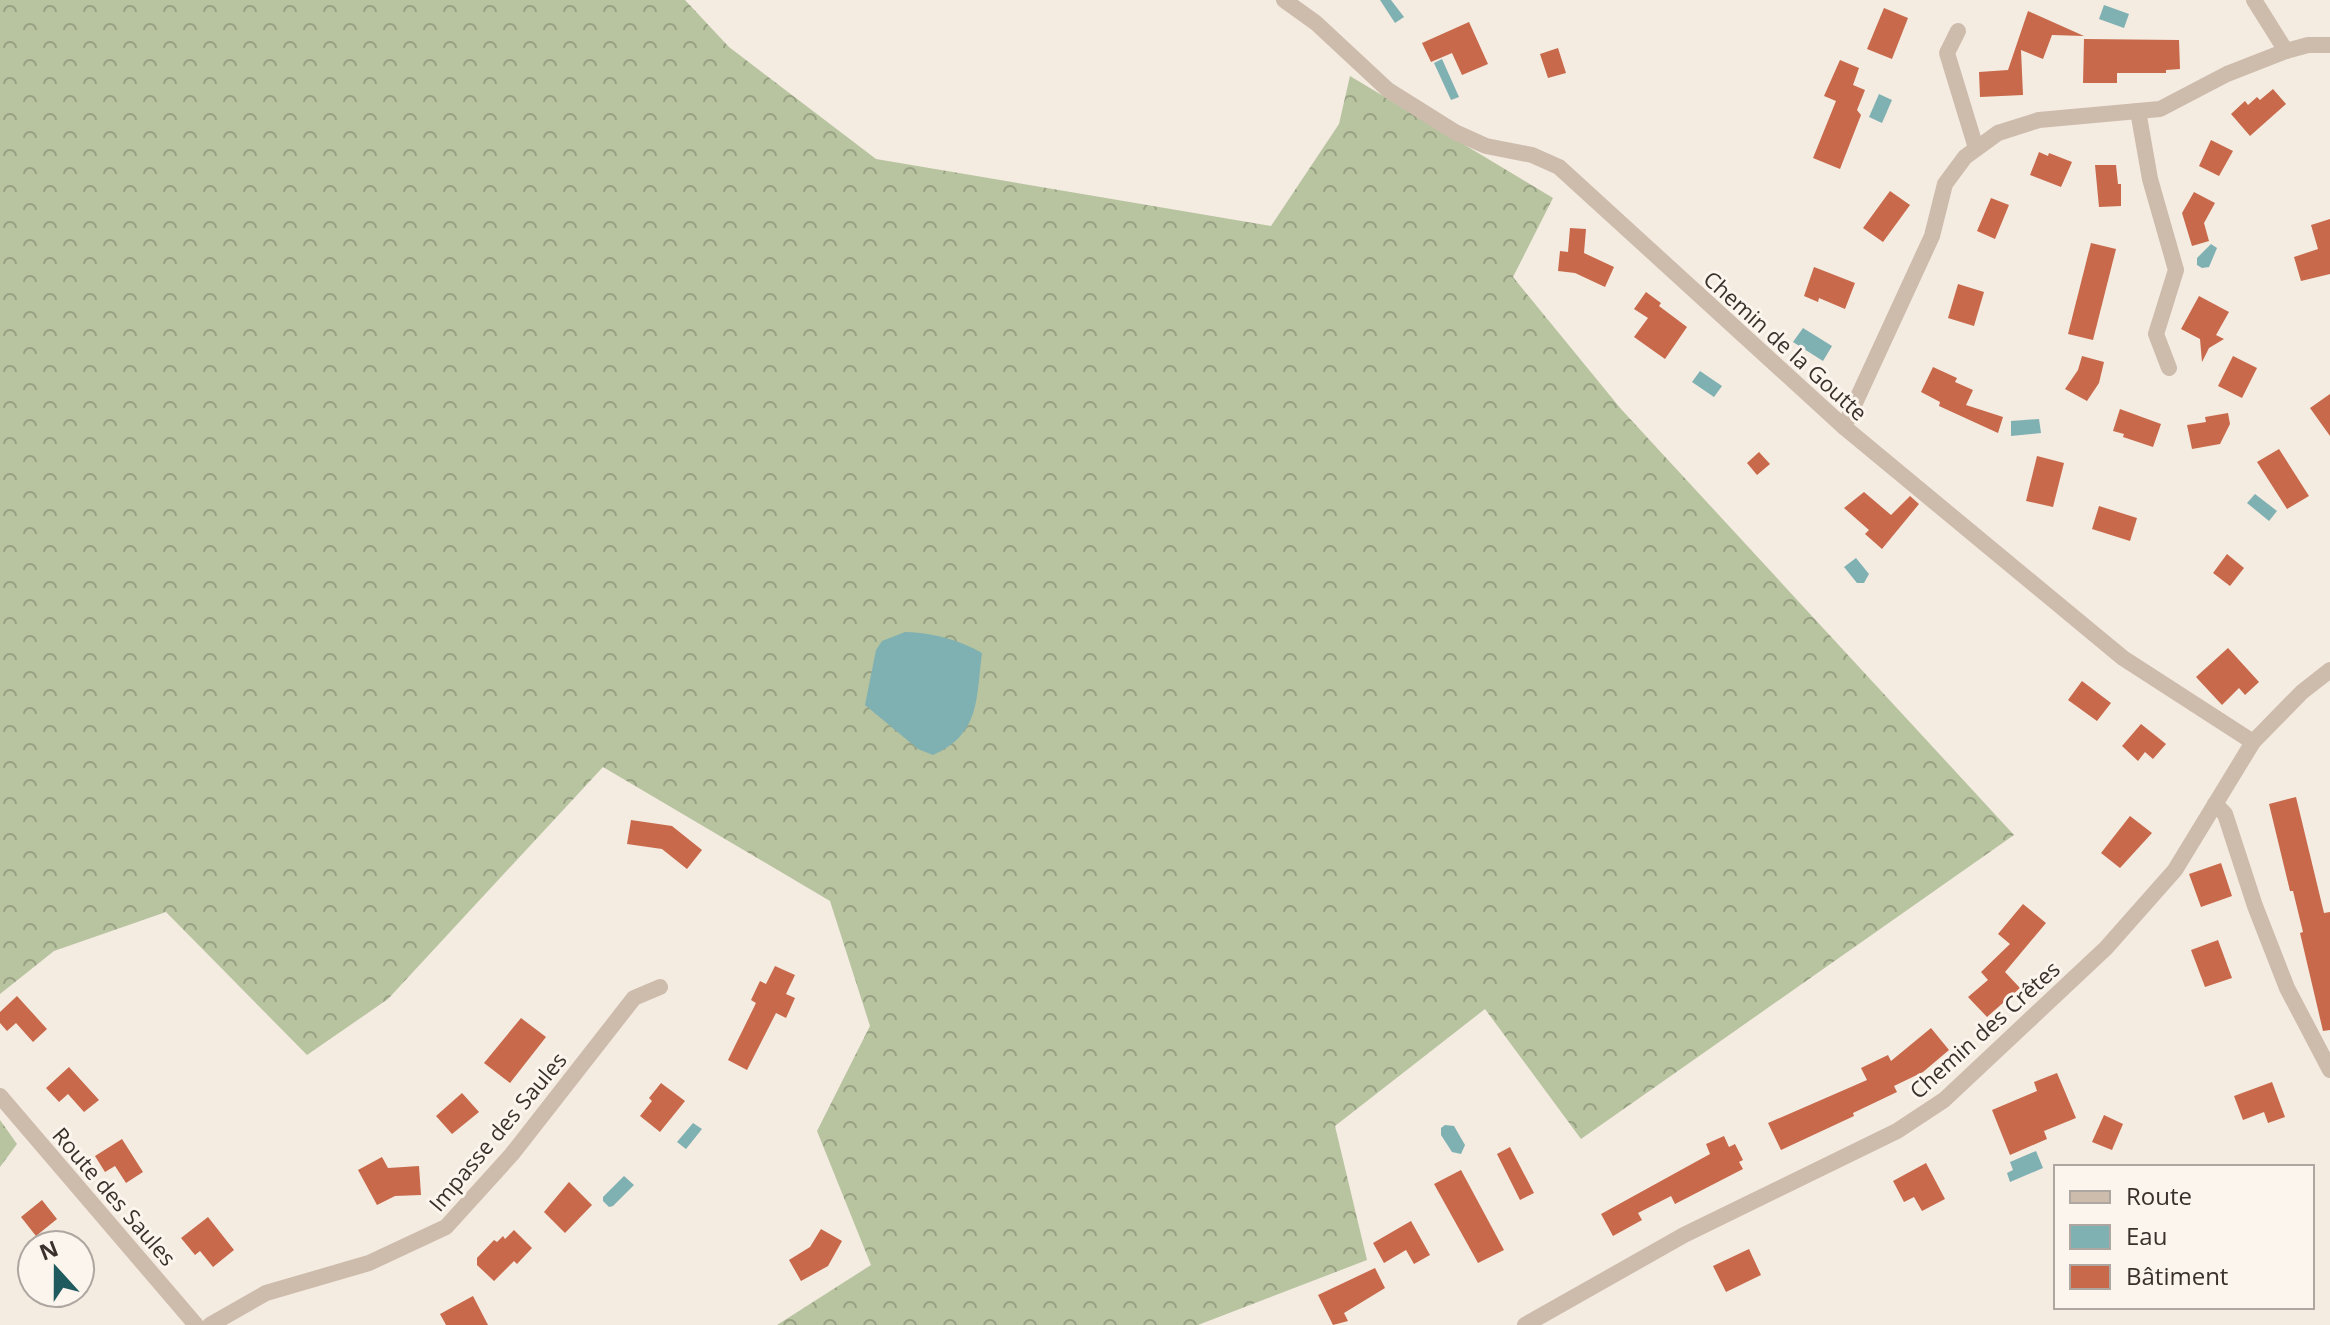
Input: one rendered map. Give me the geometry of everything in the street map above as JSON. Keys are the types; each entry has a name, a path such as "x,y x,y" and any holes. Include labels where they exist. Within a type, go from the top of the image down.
{"street":[{"name":"Chemin de la Goutte","path":"1284,0 1316,23 1388,90 1455,132 1486,146 1532,155 1559,167 1844,427 2123,658 2253,742"},
{"path":"2254,0 2286,51"},
{"path":"1958,31 1947,53 1976,148"},
{"path":"1844,427 1932,236 1945,184 1965,157 1976,148 1998,133 2039,120 2160,109 2227,74 2286,51 2308,45 2330,45"},
{"path":"2138,111 2150,179 2176,270 2156,334 2169,368"},
{"name":"Chemin des Crêtes","path":"1525,1325 1684,1235 1897,1131 1944,1100 2106,948 2175,870 2253,742 2302,692 2330,670"},
{"path":"2215,804 2225,814 2255,906 2287,988 2330,1070"},
{"name":"Impasse des Saules","path":"210,1325 266,1293 369,1263 446,1227 512,1154 634,998 660,987"},
{"name":"Route des Saules","path":"0,1096 196,1325"}],"green space":[{"path":"0,0 685,0 729,47 876,159 1271,226 1339,124 1350,76 1553,198 1513,277 1621,409 2014,835 1581,1139 1485,1009 1335,1126 1367,1260 1198,1325 777,1325 871,1265 817,1131 870,1026 830,901 603,767 388,999 307,1055 166,912 54,951 0,994"},
{"path":"0,1120 17,1144 0,1167"}],"water":[{"path":"1380,0 1391,0 1404,17 1395,23"},
{"path":"2104,5 2129,14 2124,28 2099,19"},
{"path":"1442,59 1459,97 1451,100 1434,63"},
{"path":"1879,94 1892,100 1882,123 1869,117"},
{"path":"2211,244 2217,248 2209,267 2202,268 2197,265 2197,258"},
{"path":"1803,328 1832,346 1823,361 1793,342"},
{"path":"1700,371 1722,386 1714,397 1692,382"},
{"path":"2039,419 2041,433 2011,436 2011,421"},
{"path":"2255,494 2277,511 2269,521 2247,503"},
{"path":"1856,558 1869,574 1864,583 1857,583 1844,567"},
{"path":"905,632 945,638 982,653 977,700 968,725 960,737 933,755 918,749 865,705 876,650 882,641"},
{"path":"693,1123 702,1129 686,1149 677,1142"},
{"path":"1454,1126 1465,1145 1461,1154 1452,1152 1441,1135 1441,1128"},
{"path":"2036,1151 2043,1168 2010,1182 2007,1173 2013,1170 2010,1162"},
{"path":"624,1176 634,1185 609,1207 603,1197"}],"building":[{"path":"1884,8 1908,18 1892,59 1867,49"},
{"path":"2028,11 2084,36 2052,35 2043,59 2021,50 2023,95 1980,97 1979,72 2008,70"},
{"path":"1469,22 1488,64 1462,75 1452,53 1431,62 1422,43"},
{"path":"2084,39 2179,40 2180,69 2166,70 2166,73 2117,73 2117,83 2083,83"},
{"path":"1558,48 1566,73 1548,78 1540,54"},
{"path":"1840,60 1859,68 1853,85 1865,90 1857,110 1861,115 1840,169 1813,158 1836,101 1824,96"},
{"path":"2273,89 2286,104 2250,136 2231,114 2245,101 2248,105 2257,97 2260,100"},
{"path":"2211,140 2233,151 2219,176 2199,166"},
{"path":"2039,152 2072,162 2061,187 2030,175"},
{"path":"2095,165 2116,165 2118,184 2121,184 2121,206 2099,207"},
{"path":"1890,191 1910,205 1883,242 1863,228"},
{"path":"2194,192 2215,203 2204,223 2209,241 2192,246 2182,213"},
{"path":"1991,198 2009,205 1995,239 1977,231"},
{"path":"2330,219 2330,274 2301,281 2294,257 2318,249 2311,225"},
{"path":"1570,228 1586,229 1584,253 1614,267 1605,287 1575,273 1558,271 1560,251 1568,252"},
{"path":"2091,243 2116,249 2093,340 2068,334"},
{"path":"1814,267 1855,283 1845,309 1819,298 1818,302 1804,296"},
{"path":"1958,284 1984,292 1974,326 1948,318"},
{"path":"1646,292 1687,327 1665,359 1634,337 1648,318 1634,309"},
{"path":"2199,296 2229,312 2216,335 2224,339 2209,348 2202,362 2200,339 2181,329"},
{"path":"2082,356 2104,362 2099,383 2087,401 2065,389 2078,370"},
{"path":"2233,356 2257,368 2242,398 2218,386"},
{"path":"1933,367 1957,378 1955,382 1973,390 1966,405 2003,417 1998,433 1939,406 1940,402 1921,392"},
{"path":"2330,394 2330,436 2310,408"},
{"path":"2120,409 2161,424 2153,447 2113,431"},
{"path":"2228,413 2230,424 2220,444 2192,449 2187,425 2206,422 2205,417"},
{"path":"2279,449 2309,496 2287,509 2257,462"},
{"path":"1759,452 1770,464 1757,475 1747,463"},
{"path":"2037,456 2064,463 2053,507 2026,501"},
{"path":"1864,492 1891,515 1910,496 1919,504 1882,549 1865,534 1869,530 1844,508"},
{"path":"2099,506 2137,518 2130,541 2092,529"},
{"path":"2227,554 2244,568 2230,586 2213,573"},
{"path":"2228,648 2259,682 2245,695 2239,688 2222,705 2196,677"},
{"path":"2082,681 2111,703 2097,721 2068,700"},
{"path":"2141,724 2166,744 2153,759 2145,752 2138,761 2122,746"},
{"path":"2296,797 2324,913 2330,912 2330,1030 2323,1031 2300,933 2303,932 2269,804"},
{"path":"2130,816 2152,833 2120,868 2101,853"},
{"path":"631,820 672,826 702,850 687,869 662,849 627,844"},
{"path":"2221,863 2232,896 2201,907 2189,874"},
{"path":"2023,904 2046,923 2005,972 2020,988 1987,1017 1968,997 1988,980 1981,972 2010,944 1998,934"},
{"path":"2218,940 2232,978 2205,987 2191,950"},
{"path":"775,966 795,975 786,994 795,998 786,1018 776,1013 747,1070 728,1060 756,1003 751,1000 760,981 766,984"},
{"path":"17,996 47,1029 33,1042 16,1023 7,1031 0,1023 0,1012"},
{"path":"521,1018 546,1037 510,1083 484,1063"},
{"path":"1931,1028 1949,1050 1923,1072 1894,1086 1897,1092 1853,1113 1854,1116 1781,1150 1768,1123 1867,1080 1861,1068 1888,1055 1891,1061"},
{"path":"69,1067 99,1100 84,1112 68,1094 59,1102 46,1088"},
{"path":"2057,1073 2076,1118 2044,1131 2047,1139 2010,1155 1992,1110 2037,1091 2034,1082"},
{"path":"2272,1082 2285,1117 2268,1123 2264,1112 2243,1120 2234,1096"},
{"path":"661,1083 685,1101 660,1132 640,1116"},
{"path":"462,1093 479,1112 452,1134 436,1116"},
{"path":"2104,1115 2123,1124 2112,1150 2092,1142"},
{"path":"1724,1136 1729,1147 1735,1144 1743,1160 1739,1162 1743,1169 1675,1204 1671,1196 1638,1213 1642,1220 1613,1236 1601,1214 1710,1154 1706,1144"},
{"path":"122,1139 143,1172 126,1183 115,1166 105,1172 95,1156"},
{"path":"1510,1147 1534,1193 1520,1200 1497,1154"},
{"path":"382,1157 388,1168 419,1166 421,1195 395,1196 377,1205 358,1170"},
{"path":"1926,1163 1945,1199 1922,1211 1914,1197 1904,1202 1893,1181"},
{"path":"1461,1170 1504,1250 1478,1263 1434,1184"},
{"path":"569,1182 592,1205 565,1233 544,1212"},
{"path":"42,1200 57,1219 45,1229 30,1229 21,1217"},
{"path":"208,1217 234,1250 213,1267 200,1251 195,1255 181,1238"},
{"path":"1411,1221 1430,1255 1414,1264 1406,1250 1384,1263 1373,1243"},
{"path":"821,1229 842,1241 828,1266 801,1281 789,1260 810,1247"},
{"path":"514,1230 532,1248 494,1281 477,1265 477,1258 494,1240 497,1242 503,1236 505,1239"},
{"path":"1749,1249 1761,1275 1726,1292 1713,1266"},
{"path":"1375,1268 1385,1288 1344,1313 1348,1321 1333,1325 1318,1295"},
{"path":"473,1296 488,1325 446,1325 440,1314"}]}
